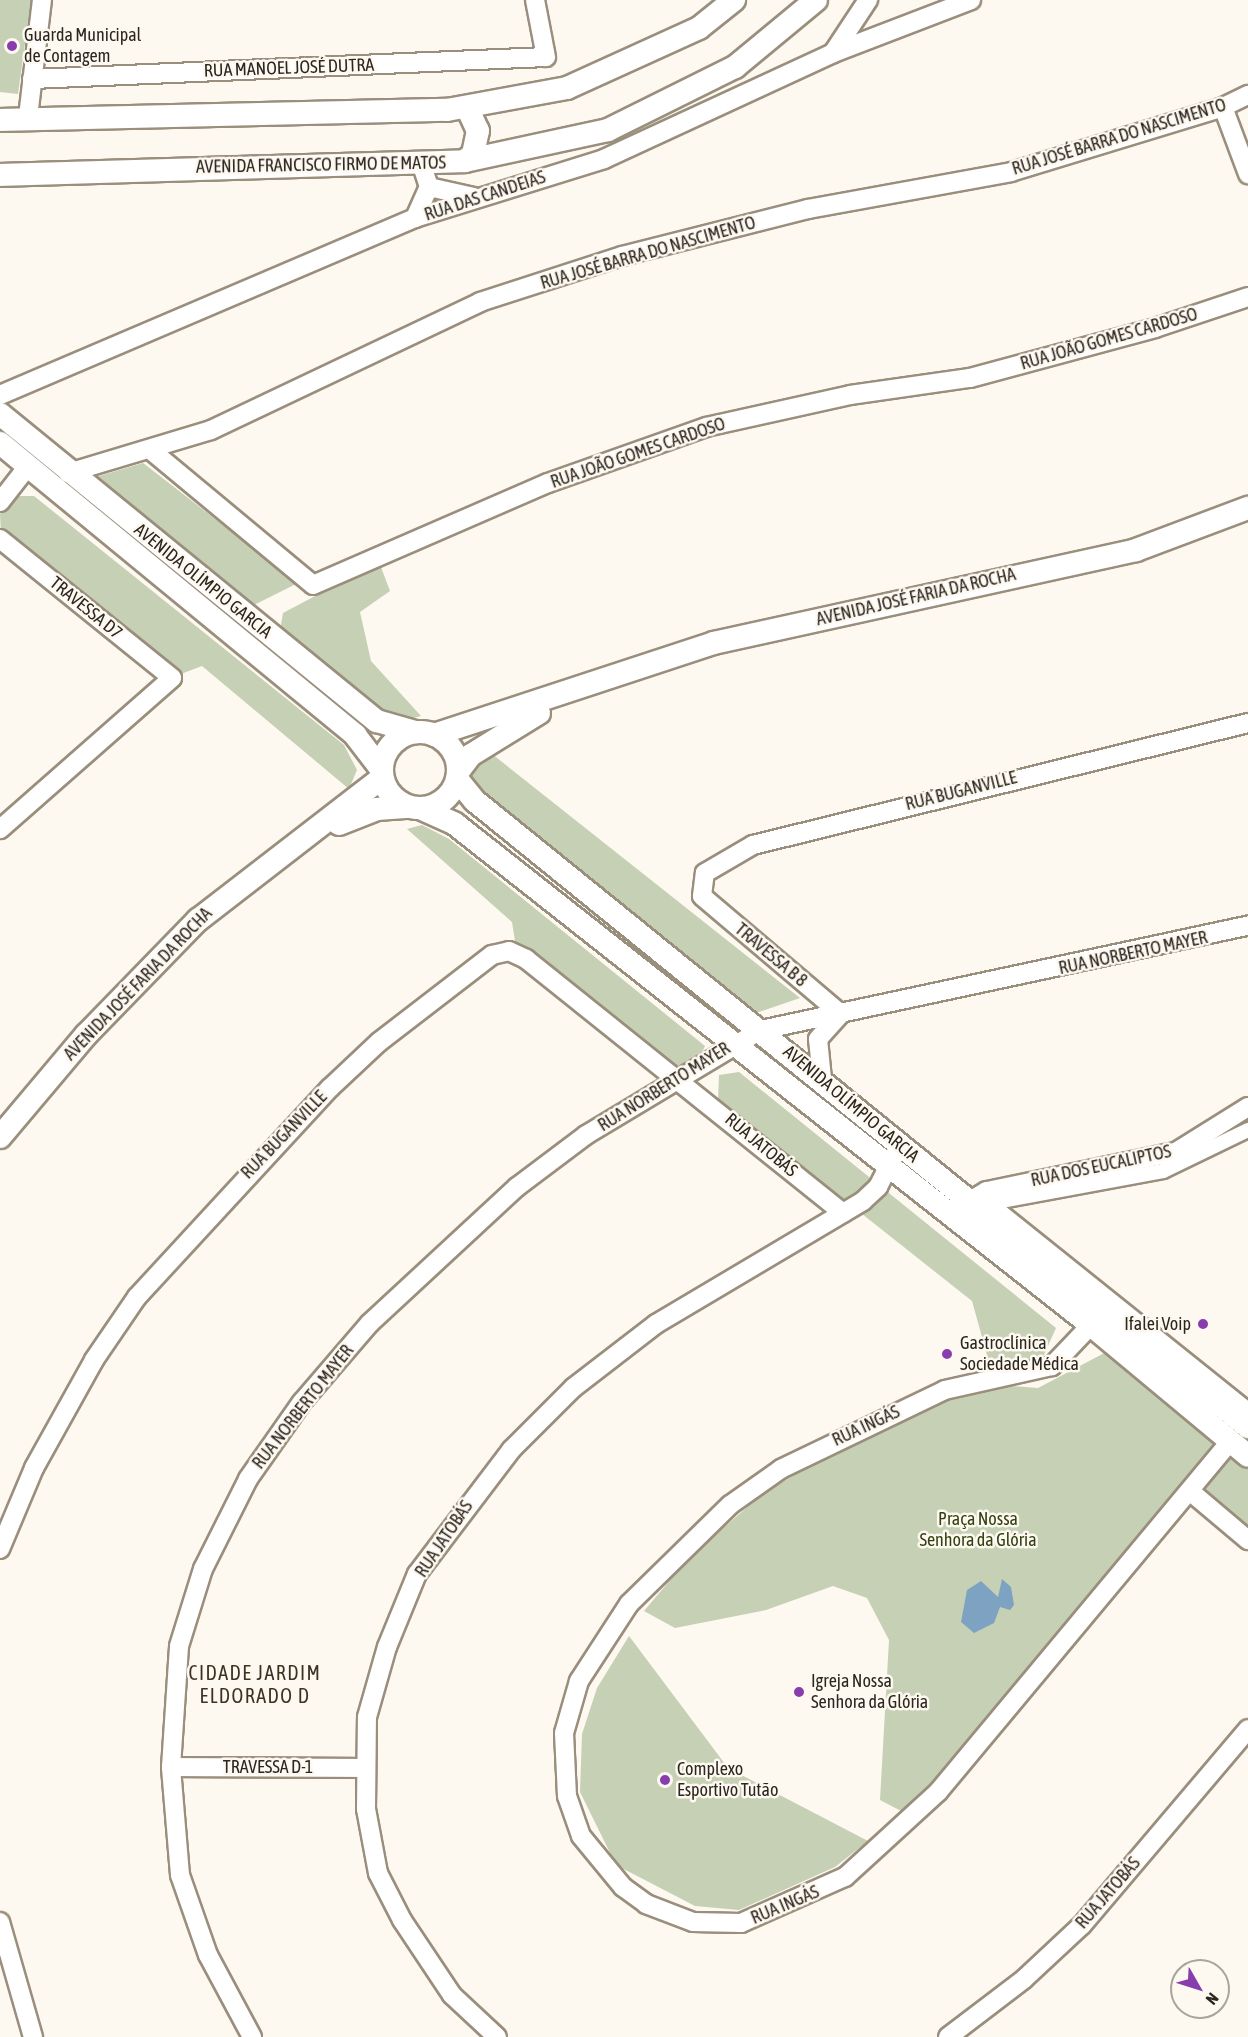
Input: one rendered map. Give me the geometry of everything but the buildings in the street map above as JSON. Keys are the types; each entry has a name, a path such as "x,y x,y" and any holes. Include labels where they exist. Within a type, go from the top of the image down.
{"street":[{"path":"28,117 42,0"},
{"name":"RUA MANOEL JOSÉ DUTRA","path":"32,79 546,57 535,0"},
{"path":"0,120 28,117 467,107 567,88 699,28 734,0"},
{"name":"AVENIDA FRANCISCO FIRMO DE MATOS","path":"0,175 426,176 465,161 608,130 735,67 816,0"},
{"path":"833,53 868,0"},
{"name":"RUA DAS CANDEIAS","path":"0,395 415,218 474,197 604,159 833,53 971,0"},
{"name":"RUA JOSÉ BARRA DO NASCIMENTO","path":"68,473 153,452 211,430 480,302 622,256 796,212 1011,171 1222,107 1248,95"},
{"path":"465,161 478,131 467,107"},
{"path":"1222,107 1248,174"},
{"path":"415,218 426,176 474,197"},
{"name":"RUA JOÃO GOMES CARDOSO","path":"153,452 313,585 548,483 706,427 850,395 970,378 1155,328 1248,297"},
{"name":"AVENIDA OLÍMPIO GARCIA","path":"0,414 68,473 377,722 424,734"},
{"name":"AVENIDA OLÍMPIO GARCIA","path":"0,443 368,747 382,774"},
{"path":"3,491 28,466"},
{"name":"AVENIDA JOSÉ FARIA DA ROCHA","path":"424,734 585,687 714,643 1136,550 1248,508"},
{"name":"TRAVESSA D7","path":"0,539 172,678 0,829"},
{"name":"AVENIDA JOSÉ FARIA DA ROCHA","path":"457,775 482,748 585,687"},
{"name":"RUA BUGANVILLE","path":"702,896 705,873 753,845 1248,723"},
{"path":"424,734 452,749 457,775 444,800 415,808 397,801 382,774 391,745 424,734"},
{"name":"AVENIDA JOSÉ FARIA DA ROCHA","path":"0,1137 86,1035 198,920 382,774"},
{"name":"AVENIDA OLÍMPIO GARCIA","path":"457,775 475,801 761,1030 1248,1427"},
{"name":"AVENIDA OLÍMPIO GARCIA","path":"415,808 445,817 1091,1325 1248,1456"},
{"name":"AVENIDA JOSÉ FARIA DA ROCHA","path":"291,846 377,809 415,808"},
{"name":"TRAVESSA B 8","path":"702,896 841,1014"},
{"name":"RUA NORBERTO MAYER","path":"252,2037 208,1955 180,1875 171,1767 178,1646 203,1569 248,1479 302,1402 390,1303 517,1187 680,1077 733,1043 761,1030 1248,926"},
{"name":"RUA BUGANVILLE","path":"0,1549 34,1468 136,1297 330,1088 379,1041 492,955 509,951 526,959 680,1077"},
{"path":"822,1080 818,1040 841,1014"},
{"name":"RUA JATOBÁS","path":"680,1077 843,1213"},
{"name":"RUA DOS EUCALIPTOS","path":"952,1216 967,1200 987,1191 1176,1152 1248,1107"},
{"path":"1248,1130 1164,1172 990,1203 1248,1410"},
{"name":"RUA JATOBÁS","path":"497,2037 452,1995 378,1873 365,1768 367,1718 387,1647 417,1575 510,1450 573,1388 656,1324 871,1194 890,1167 898,1143"},
{"name":"RUA INGÁS","path":"1091,1325 1052,1365 945,1390 781,1469 730,1505 680,1553 603,1636 579,1681 564,1733 567,1796 581,1836 623,1887 646,1904 693,1922 741,1923 845,1877 938,1792 1191,1492 1230,1441"},
{"path":"1191,1492 1248,1540"},
{"name":"RUA JATOBÁS","path":"948,2037 1024,1979 1082,1924 1248,1729"},
{"name":"TRAVESSA D-1","path":"171,1767 365,1768"},
{"path":"0,1923 33,2037"}],"green space":[{"name":"Guarda Municipal de Contagem","path":"0,0 31,0 18,94 0,92"},
{"path":"143,463 298,583 250,607 89,479"},
{"path":"16,496 34,496 344,745 357,770 349,789 202,666 181,674 1,534 0,514"},
{"path":"379,562 390,591 360,612 371,661 421,716 406,720 380,714 280,631 283,613"},
{"path":"487,750 800,998 756,1013 482,797 469,773"},
{"path":"422,825 449,839 705,1046 698,1061 678,1069 515,941 512,922 407,829"},
{"path":"739,1072 1056,1328 1043,1357 1029,1367 990,1366 972,1301 718,1100 719,1075"},
{"name":"Praça Nossa Senhora da Glória","path":"1110,1350 1218,1439 1034,1671 919,1807 905,1813 880,1800 889,1640 867,1598 833,1586 766,1610 675,1628 644,1611 687,1560 762,1494 852,1441 986,1384 1038,1388"},
{"path":"1235,1451 1248,1462 1248,1531 1201,1493"},
{"name":"Complexo Esportivo Tutão","path":"629,1636 728,1768 868,1841 835,1867 739,1910 695,1906 616,1865 580,1792 582,1734 597,1688"}],"water":[{"path":"1002,1579 1011,1587 1014,1605 1010,1610 1000,1607 994,1623 974,1633 961,1622 967,1590 981,1581 998,1597"}],"place":[{"name":"Guarda Municipal de Contagem","path":"12,46"},
{"name":"Ifalei Voip","path":"1203,1324"},
{"name":"Gastroclínica Sociedade Médica","path":"947,1354"},
{"name":"Igreja Nossa Senhora da Glória","path":"799,1692"},
{"name":"Complexo Esportivo Tutão","path":"665,1780"}],"district":[{"name":"CIDADE JARDIM ELDORADO D","path":"255,1684"}]}
